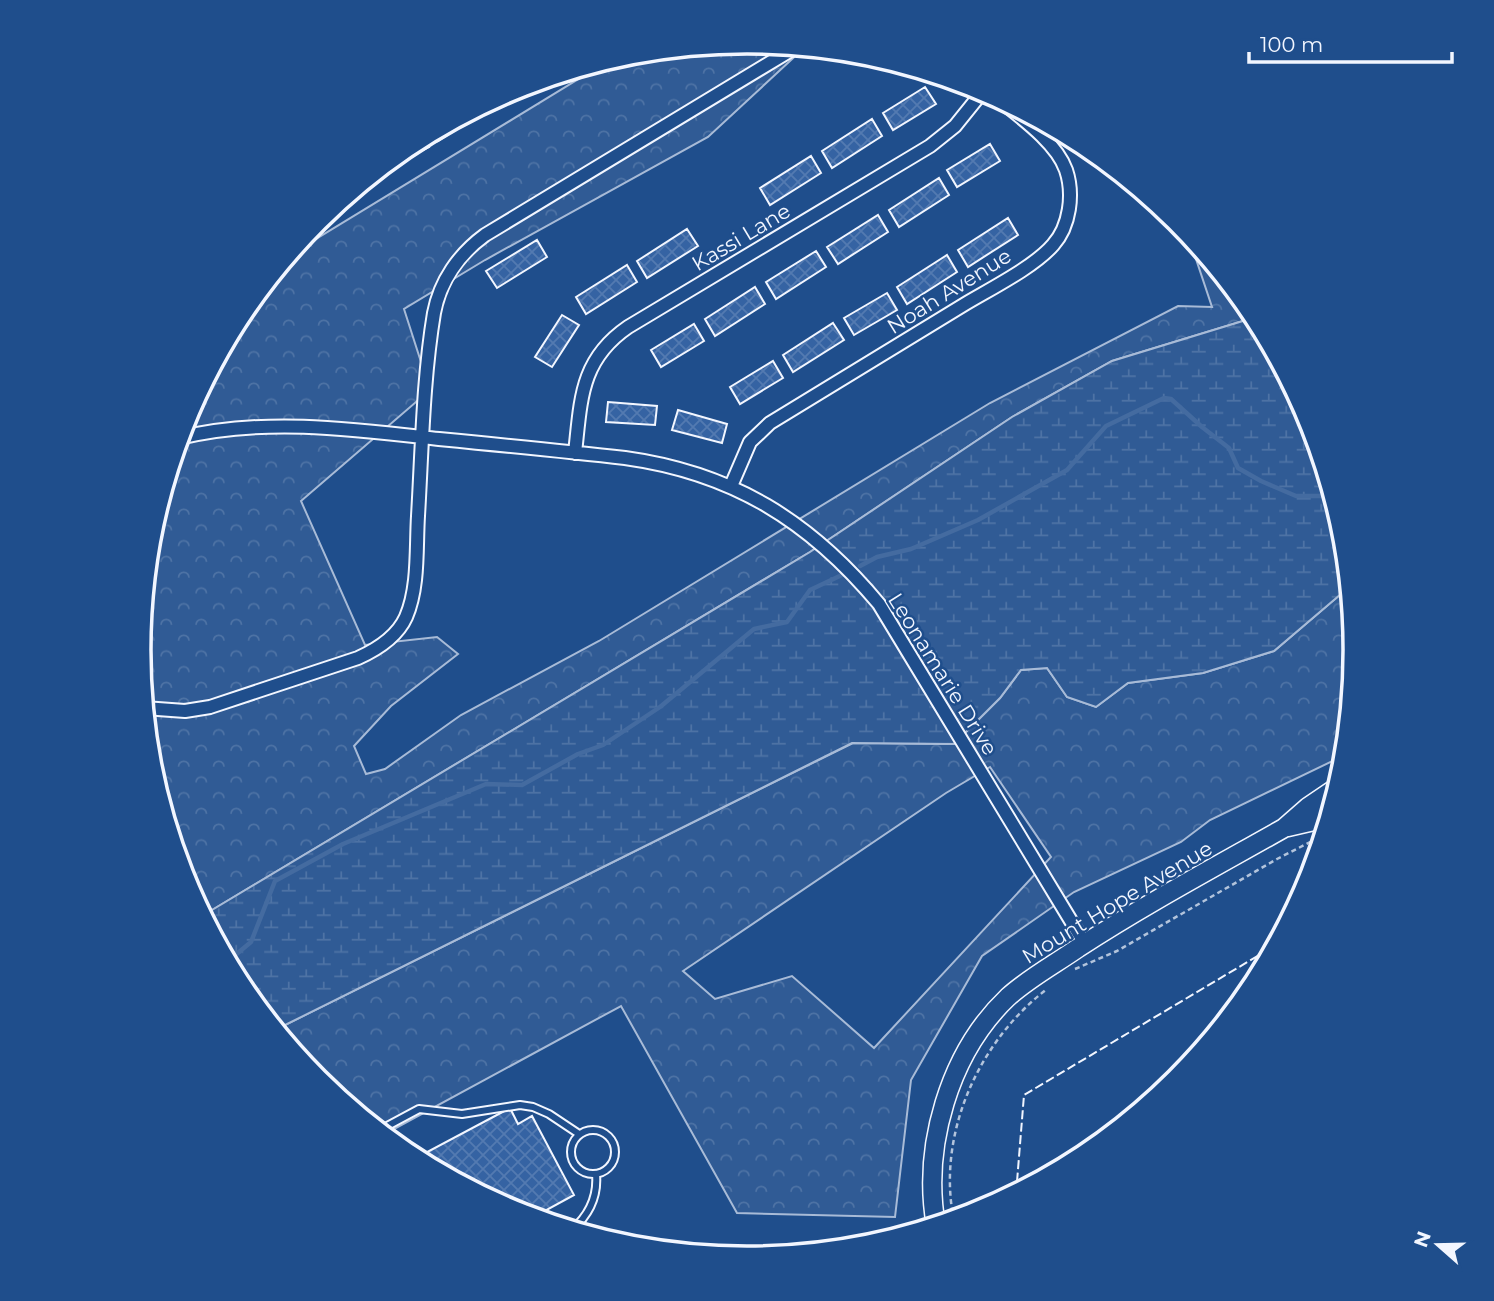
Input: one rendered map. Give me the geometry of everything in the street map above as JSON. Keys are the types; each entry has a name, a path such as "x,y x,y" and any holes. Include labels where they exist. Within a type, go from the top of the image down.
{"street":[{"path":"154,709 185,711 218,705 358,658 375,650 394,635 406,618 413,590 422,437 436,304 447,277 460,258 485,235 781,56"},
{"name":"Kassi Lane","path":"575,453 580,405 586,381 593,362 611,341 628,327 930,146 955,126 976,100"},
{"name":"Noah Avenue","path":"731,486 750,442 770,422 996,285 1043,254 1060,236 1068,214 1070,195 1063,163 1048,143 1026,124"},
{"name":"Leonamarie Drive","path":"191,436 266,427 326,428 575,453 667,465 700,474 731,486 779,512 822,544 879,604 1085,943"},
{"name":"Mount Hope Avenue","path":"934,1216 932,1168 937,1130 945,1099 957,1070 975,1040 1008,997 1085,943 1284,828 1325,795"},
{"name":"Mount Hope Avenue","path":"1284,828 1319,819"}],"lane":[{"path":"387,1126 419,1109 462,1114 520,1105 549,1114 579,1134"},
{"path":"590,1130 601,1131 610,1138 615,1149 614,1160 607,1169 596,1174 585,1172 576,1166 571,1155 572,1143 579,1134 590,1130"},
{"path":"580,1222 594,1200 596,1174"}],"path":[{"path":"1073,970 1117,951 1312,841"},
{"path":"953,1210 951,1160 956,1131 970,1090 995,1041 1034,999 1050,986"}],"green space":[{"path":"747,54 795,57 708,137 485,260 404,309 430,390 301,501 365,645 437,637 458,654 391,706 354,746 366,774 385,769 461,715 599,641 990,403 1178,306 1212,307 1196,258 1244,321 1112,361 1012,417 810,552 211,911 182,842 162,767 156,728 152,689 152,612 162,534 182,459 212,387 251,319 315,239 578,79 669,59"},
{"path":"1244,321 1263,352 1282,387 1312,459 1332,534 1340,595 1274,651 1203,673 1128,683 1096,707 1067,697 1047,668 1021,670 1000,698 954,744 852,743 284,1025 274,1013 251,982 211,911 810,552 1012,417 1112,361"},
{"path":"1340,595 1342,689 1333,761 1210,820 1181,842 1074,892 982,956 911,1080 895,1217 737,1213 621,1006 393,1130 325,1072 284,1025 853,743 954,744 1000,698 1021,670 1047,668 1067,697 1096,707 1128,683 1203,673 1274,651","holes":["990,767 1051,857 874,1048 792,976 715,999 683,971 946,793"]}],"building":[{"path":"925,87 936,104 893,130 883,113"},
{"path":"872,119 882,136 832,168 822,151"},
{"path":"990,144 1000,161 957,187 947,170"},
{"path":"811,156 821,173 770,205 760,188"},
{"path":"939,178 949,195 899,227 889,210"},
{"path":"878,215 888,232 838,264 827,247"},
{"path":"1008,218 1018,235 968,267 958,250"},
{"path":"687,229 698,246 647,278 637,261"},
{"path":"537,240 547,257 497,288 486,271"},
{"path":"816,251 826,267 776,299 766,282"},
{"path":"947,255 957,272 907,304 897,287"},
{"path":"627,265 637,282 586,314 576,297"},
{"path":"755,287 765,304 715,336 705,319"},
{"path":"887,293 897,310 854,335 844,318"},
{"path":"562,315 579,325 552,367 535,357"},
{"path":"833,323 844,340 793,372 783,355"},
{"path":"694,324 704,341 661,367 651,350"},
{"path":"773,361 783,378 740,404 730,387"},
{"path":"608,402 657,406 655,425 606,422"},
{"path":"678,410 727,424 722,443 672,430"},
{"path":"510,1108 518,1124 532,1116 574,1195 545,1211 483,1185 426,1153"}],"waterway":[{"path":"860,566 877,557 911,549 978,520 1067,470 1106,426 1164,398 1171,399 1229,448 1238,468 1296,496 1323,496"},
{"path":"235,955 251,942 275,881 343,844 486,784 522,785 578,754 603,745 660,707 754,629 787,622 810,590 844,574"}],"fence":[{"path":"1017,1182 1024,1095 1259,955"}]}
